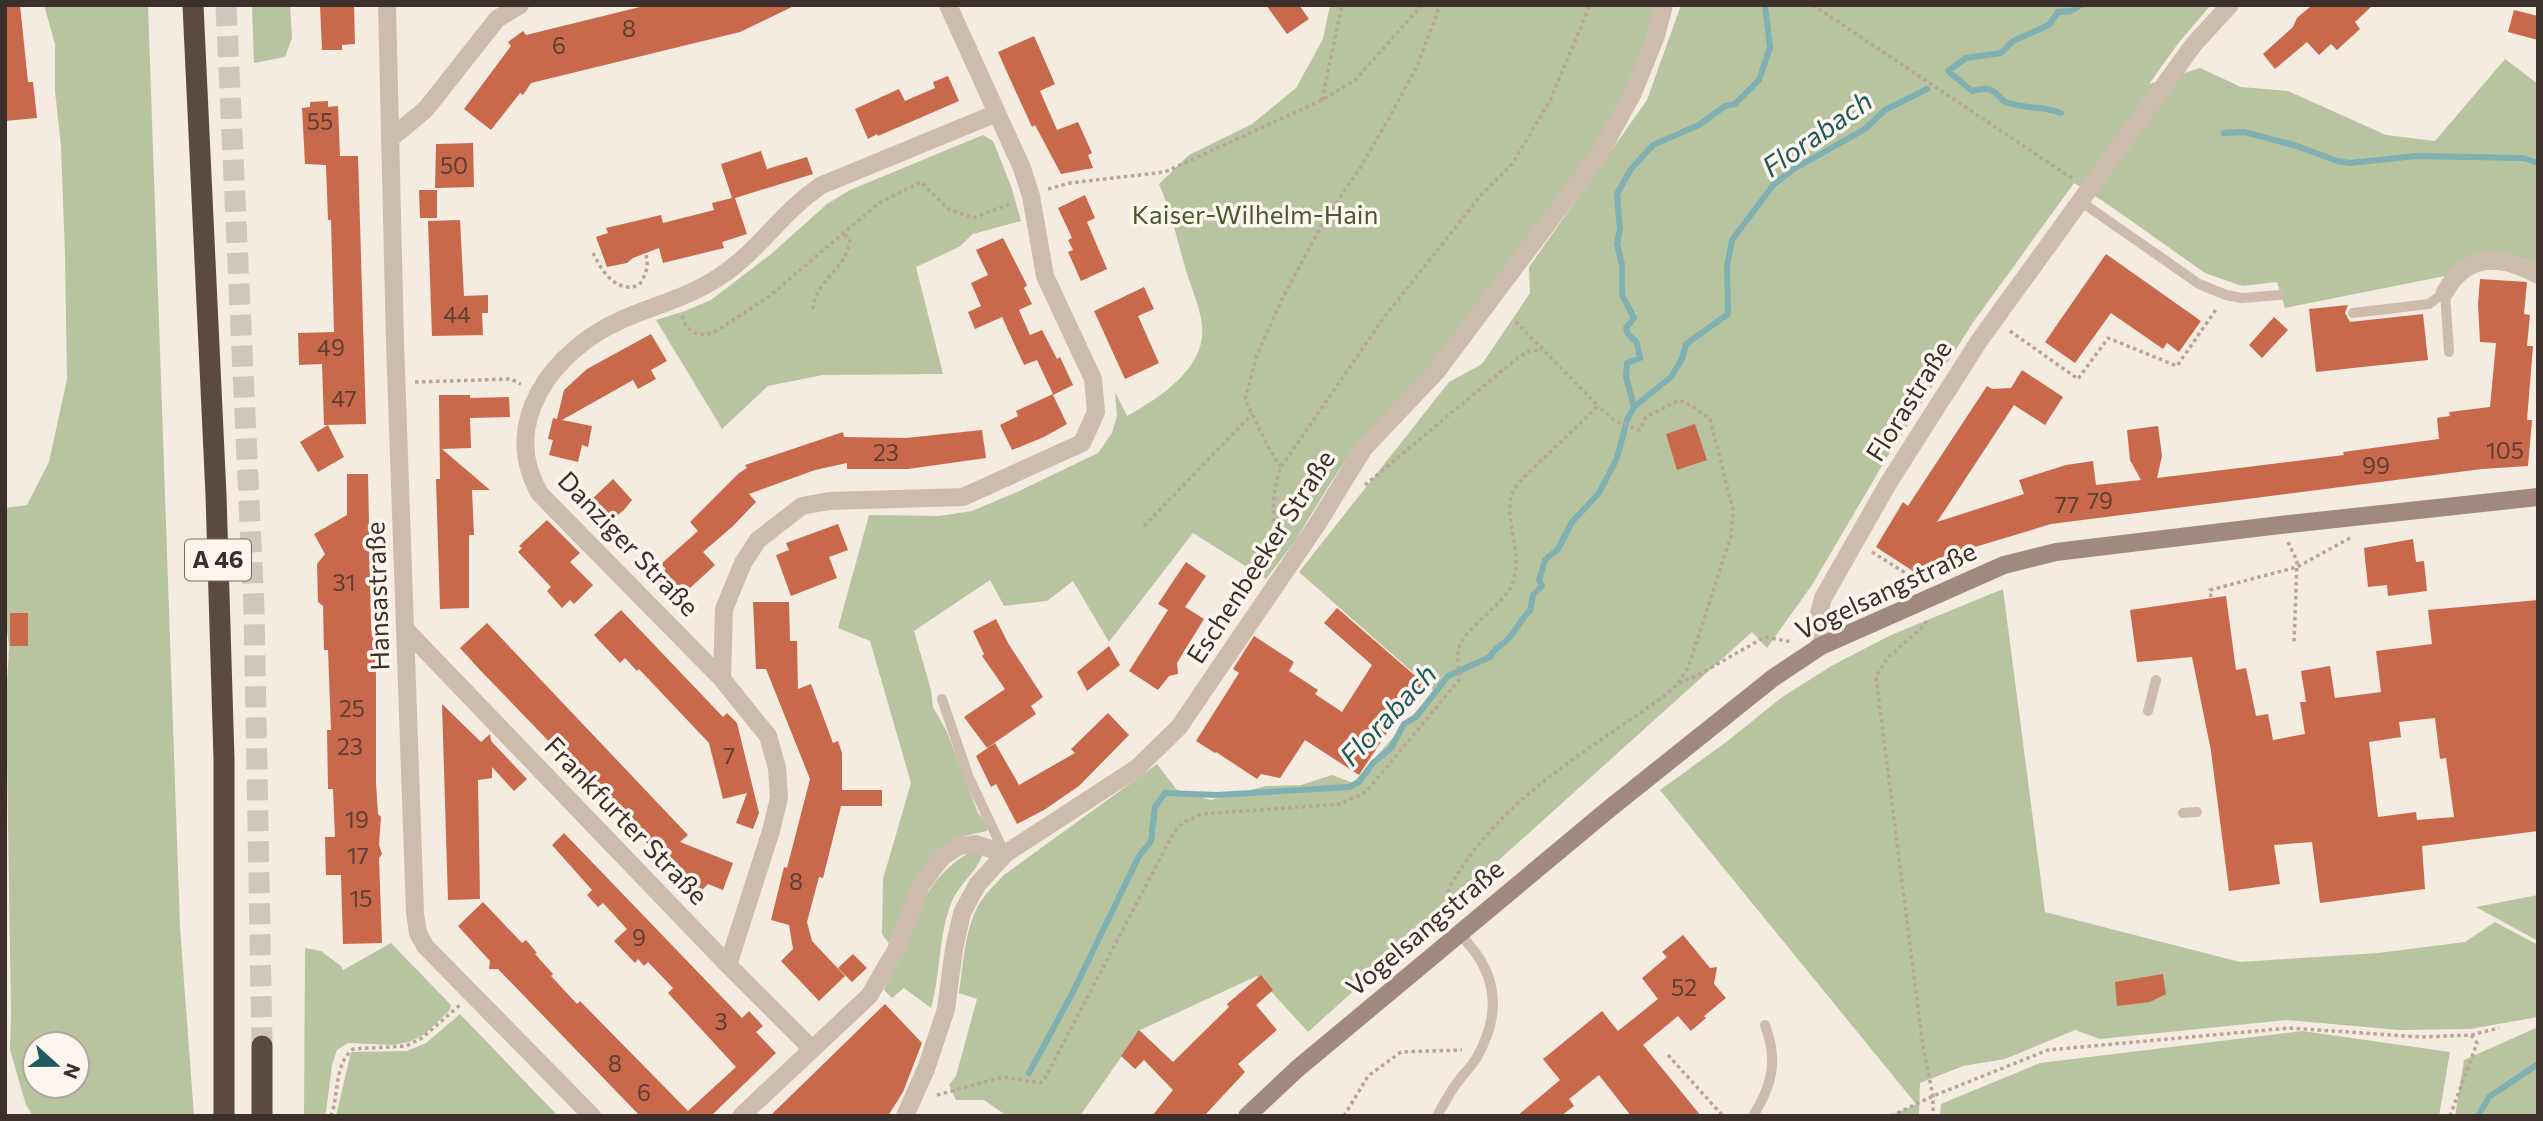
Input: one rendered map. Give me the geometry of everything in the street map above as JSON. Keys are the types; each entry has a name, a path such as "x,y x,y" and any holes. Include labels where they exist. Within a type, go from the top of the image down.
{"highway":[{"name":"A 46","path":"193,5 216,481 224,759 224,1116"},
{"path":"262,1046 262,1116"}],"street":[{"name":"Hansastraße","path":"387,5 395,342 418,933 425,946 592,1116"},
{"path":"390,138 426,110 497,19 520,5"},
{"path":"722,679 724,609 743,563 758,540 802,506 829,501 963,498 1082,443 1096,412 1093,379 1045,275 1039,192 1022,168 948,5"},
{"name":"Eschenbeeker Straße","path":"908,1110 946,1009 954,948 962,913 977,885 1005,854 1137,768 1179,727 1316,526 1364,448 1437,371 1599,155 1633,93 1656,36 1664,5"},
{"name":"Florastraße","path":"1821,646 1818,617 1823,598 1889,482 1994,320 2194,44 2230,5"},
{"name":"Danziger Straße","path":"728,965 779,798 777,768 768,736 722,679 540,494 531,477 524,440 527,416 538,394 564,360 590,338 620,321 675,301 722,276 764,239 803,197 822,185 997,113"},
{"path":"2445,292 2452,278 2462,270 2483,261 2511,262 2538,275"},
{"name":"Vogelsangstraße","path":"1247,1116 1297,1069 1609,809 1773,678 1821,646 2004,565 2056,552 2538,497"},
{"name":"Frankfurter Straße","path":"405,629 811,1048"},
{"path":"741,1116 869,996 896,950 921,885 942,857 959,846 976,844 1005,854"}],"lane":[{"path":"2084,195 2199,284 2226,295 2242,298 2280,295"},
{"path":"2353,313 2429,304 2445,292"},
{"path":"2445,292 2449,352"},
{"path":"2148,711 2157,680"},
{"path":"942,699 969,778 1005,854"},
{"path":"2183,813 2197,812"},
{"path":"1437,1116 1481,1049 1493,1007 1489,975 1476,951 1459,934"},
{"path":"1753,1116 1772,1072 1773,1045 1765,1025"}],"path":[{"path":"1322,100 1342,5"},
{"path":"675,301 686,326 694,333 705,335 716,331 767,298 879,203 921,182 948,209 973,219 1039,192 1070,183 1166,172 1322,100 1355,79 1422,5"},
{"path":"1281,467 1266,446 1258,422 1245,400 1256,357 1282,299 1323,223 1360,168 1418,64 1440,5"},
{"path":"1282,575 1274,535 1274,484 1281,467 1392,306 1482,194 1512,164 1550,101 1590,5"},
{"path":"1813,5 2084,195"},
{"path":"813,309 814,296 849,251 850,240 843,232"},
{"path":"593,253 606,275 619,285 627,287 639,285 643,279 648,263 646,255"},
{"path":"1994,320 2078,379 2108,338 2177,366 2226,295"},
{"path":"1459,934 1445,920 1446,897 1453,880 1479,844 1520,801 1667,694 1678,683 1688,668 1731,536 1733,510 1710,419 1679,400 1646,417 1640,430 1622,424 1598,406 1517,322"},
{"path":"1358,491 1516,359 1529,351 1542,350"},
{"path":"398,382 511,379 538,394"},
{"path":"908,1110 956,1088 1003,1077 1040,1083 1044,1080 1174,832 1184,822 1202,814 1340,804 1356,799 1380,778 1460,679 1458,650 1463,640 1511,587 1516,573 1510,505 1513,493 1521,480 1598,406"},
{"path":"1144,526 1252,414"},
{"path":"2280,525 2297,561 2294,643"},
{"path":"2211,597 2210,590 2297,567 2353,536"},
{"path":"1855,541 1912,577 1928,614 1925,625 1887,658 1877,677 1923,1047 1933,1096 1933,1116"},
{"path":"1678,683 1696,676 1765,637 1821,646"},
{"path":"331,1116 336,1104 341,1065 346,1054 353,1049 406,1046 422,1038 472,995"},
{"path":"1891,1116 1933,1096 2048,1050 2289,1028 2421,1037 2471,1035 2500,1028"},
{"path":"2450,1116 2477,1043 2471,1035"},
{"path":"1344,1116 1368,1076 1401,1052 1481,1049"},
{"path":"1668,1055 1723,1116"}],"green space":[{"path":"44,5 148,5 180,927 194,1116 33,1116 25,1100 91,1100 91,1030 21,1030 21,1088 10,1050 6,700 9,647 5,615 5,508 27,505 49,462 67,379 61,146 55,91 55,44"},
{"path":"252,5 290,5 292,38 285,57 254,63"},
{"name":"Kaiser-Wilhelm-Hain","path":"1330,5 1657,5 1617,111 1587,161 1435,362 1358,442 1295,541 1266,579 1193,533 1109,642 1073,581 1047,601 1004,606 990,580 914,631 931,690 933,707 947,732 978,813 989,825 987,831 964,836 946,844 890,945 882,934 883,879 911,783 870,641 838,628 869,515 939,516 972,511 1017,492 1098,453 1112,433 1117,416 1115,392 1127,416 1166,391 1189,368 1202,341 1202,325 1159,184 1189,155 1252,124 1296,88 1323,39"},
{"path":"1681,5 2211,5 2180,41 2149,84 2200,68 2241,87 2288,91 2386,135 2435,141 2505,59 2538,84 2538,265 2526,259 2500,257 2445,276 2285,308 2277,282 2242,286 2205,273 2074,183 1972,324 1886,459 1812,585 1767,648 1752,632 1308,1032 1257,976 1140,1030 1080,1116 1007,1116 984,1100 956,1100 949,1085 956,1076 977,999 959,993 966,940 979,905 1004,875 1157,764 1177,790 1211,800 1266,786 1301,785 1332,775 1353,783 1434,691 1299,572 1449,382 1482,364 1530,293 1529,267 1647,100"},
{"path":"983,135 993,141 1011,186 1021,221 973,234 959,247 916,267 943,374 823,375 768,386 722,429 656,320 711,300 770,255 827,204 850,190"},
{"path":"2003,589 2045,912 2240,962 2378,953 2465,942 2495,922 2538,945 2538,1017 2470,1029 2399,1030 2287,1020 2100,1039 2075,1030 2005,1059 1963,1066 1920,1083 1919,1116 1890,1116 1916,1104 1660,790 1781,698 1833,665 1891,635"},
{"path":"975,850 982,856 955,895 947,914 931,1008 904,988 892,998 884,990 928,892 940,876"},
{"path":"2538,895 2538,941 2476,907"},
{"path":"391,943 451,1005 450,1010 425,1034 409,1042 393,1045 348,1043 337,1050 332,1065 326,1112 323,1116 304,1116 305,948 321,951 343,970"},
{"path":"460,1014 558,1116 336,1116 351,1052 407,1051 426,1043"},
{"path":"2538,1027 2538,1116 2455,1116 2464,1060"},
{"path":"2302,1031 2450,1052 2439,1116 1940,1116 1941,1104 2040,1063"}],"building":[{"path":"5,5 20,5 28,82 33,82 37,118 5,121"},
{"path":"320,5 354,5 355,44 342,45 342,50 322,50"},
{"path":"648,5 796,5 740,32 531,83 491,130 464,109 511,46 508,42 523,31 526,35"},
{"path":"1266,5 1299,5 1309,19 1287,34"},
{"path":"2312,5 2373,5 2355,22 2360,29 2337,50 2331,44 2319,55 2307,42 2275,69 2263,54 2293,27 2297,18"},
{"path":"2514,10 2538,16 2538,40 2508,32"},
{"path":"1034,36 1055,84 1040,91 1057,130 1078,122 1092,153 1088,155 1093,168 1061,174 1035,125 1032,127 1010,79 998,52"},
{"path":"948,76 959,101 868,139 855,109 899,89 905,101 935,88 933,82"},
{"path":"328,101 328,107 338,106 340,156 358,156 366,424 324,425 322,364 299,365 298,333 334,332 331,220 328,220 326,165 305,164 302,108 310,107 310,102"},
{"path":"473,143 474,187 435,188 436,144"},
{"path":"761,151 767,169 807,157 813,174 735,198 747,234 722,242 724,248 663,263 659,248 627,263 607,267 596,237 608,233 606,228 661,215 663,223 714,210 712,203 732,198 721,164"},
{"path":"419,190 437,190 437,218 420,218"},
{"path":"1085,195 1095,218 1087,222 1107,269 1081,281 1068,252 1073,250 1068,240 1072,238 1058,208"},
{"path":"460,220 464,296 488,295 488,313 482,313 483,335 432,336 428,221"},
{"path":"1003,238 1027,285 1024,288 1032,304 1019,310 1030,335 1042,330 1057,359 1060,357 1073,385 1053,395 1067,424 1012,450 1000,425 1018,416 1016,411 1053,394 1037,360 1024,365 1002,317 975,329 968,312 981,306 971,283 988,275 976,250"},
{"path":"2106,254 2201,321 2179,352 2167,343 2163,349 2111,313 2075,363 2045,342"},
{"path":"2480,279 2527,282 2524,314 2530,315 2527,346 2533,346 2527,420 2532,420 2528,466 2482,469 2051,524 1965,550 1913,571 1876,547 1903,502 1908,506 1987,386 1992,389 2011,388 2022,370 2063,397 2045,425 2014,405 1937,522 2024,494 2019,480 2066,465 2093,461 2096,485 2141,480 2130,460 2127,430 2158,426 2162,456 2157,478 2344,455 2343,452 2439,439 2437,418 2450,416 2449,412 2490,407 2496,343 2480,342"},
{"path":"1144,287 1154,309 1138,316 1159,363 1125,379 1094,311"},
{"path":"2348,305 2345,313 2350,322 2423,314 2428,360 2316,372 2309,309"},
{"path":"2274,317 2288,330 2262,358 2249,345"},
{"path":"651,334 667,361 651,370 656,379 638,389 633,380 562,420 592,426 588,447 582,445 578,462 549,455 553,440 548,439 553,418 557,419 564,390 587,369"},
{"path":"439,395 470,395 470,398 509,397 510,417 470,418 471,448 442,449 490,490 472,490 474,535 469,535 469,608 440,609 436,479 440,479"},
{"path":"1695,424 1707,460 1677,470 1666,434"},
{"path":"328,425 344,457 318,472 300,442"},
{"path":"982,430 986,458 908,469 847,469 847,463 815,470 749,494 756,502 703,552 715,565 674,603 653,581 666,569 661,564 698,531 690,522 747,468 745,465 843,432 844,437 906,438"},
{"path":"347,474 368,474 371,623 372,637 375,637 376,783 378,814 381,817 379,845 382,854 379,858 382,943 343,944 341,875 326,875 325,837 335,837 333,789 328,789 327,730 331,730 328,650 324,650 323,606 318,602 317,564 325,554 314,534 347,515"},
{"path":"613,479 632,500 608,523 588,503"},
{"path":"547,520 580,553 570,562 593,585 574,604 570,600 562,608 547,591 551,587 518,552 522,548 519,546"},
{"path":"838,524 848,550 829,557 837,578 791,596 776,555 789,550 786,543"},
{"path":"2413,539 2416,562 2424,561 2427,591 2388,596 2387,585 2368,587 2364,548"},
{"path":"1186,562 1206,576 1185,607 1204,619 1177,663 1178,674 1169,676 1158,690 1129,671 1168,610 1158,604"},
{"path":"2226,596 2236,670 2246,668 2256,716 2268,714 2273,740 2305,734 2300,702 2306,702 2301,671 2330,666 2335,698 2381,692 2376,651 2432,644 2428,610 2538,600 2538,831 2422,846 2425,889 2320,903 2312,842 2274,845 2280,884 2229,891 2211,751 2192,657 2137,662 2130,610","holes":["2435,718 2440,759 2446,758 2454,817 2417,820 2416,812 2378,817 2369,742 2401,737 2399,722"]},
{"path":"753,602 789,602 790,641 797,641 798,689 811,684 833,743 838,741 842,753 842,790 882,790 882,806 841,806 823,878 819,877 807,922 812,941 845,976 819,1001 781,961 793,949 789,925 771,920 810,779 766,669 756,669"},
{"path":"1337,608 1428,687 1414,702 1410,698 1359,775 1305,740 1280,778 1261,774 1257,779 1196,741 1239,673 1233,669 1254,636 1294,662 1289,671 1318,690 1315,694 1342,712 1372,665 1324,623"},
{"path":"621,610 723,717 727,713 737,723 759,813 753,829 736,823 747,793 723,799 709,743 639,669 637,671 625,658 620,663 594,635"},
{"path":"10,613 28,613 28,646 10,646"},
{"path":"996,619 1008,643 1043,697 1031,706 1036,714 987,748 964,717 1005,689 982,656 984,654 973,631"},
{"path":"487,623 688,835 680,842 733,863 723,890 708,884 697,895 460,648"},
{"path":"1109,646 1120,665 1087,691 1077,672"},
{"path":"442,704 481,742 490,734 491,741 527,779 514,791 492,767 492,778 478,780 480,899 448,900"},
{"path":"1108,713 1129,735 1079,786 1044,810 1017,824 996,784 991,787 976,756 995,743 1019,785 1075,753 1071,749"},
{"path":"564,833 742,1018 749,1011 763,1026 756,1032 776,1053 711,1116 640,1116 498,969 489,969 490,961 458,926 483,902 522,943 526,940 553,974 551,976 577,1004 580,1001 688,1111 736,1067 668,993 673,988 648,962 644,966 638,959 635,963 614,941 627,929 603,903 598,907 587,895 592,890 552,845"},
{"path":"1683,935 1710,968 1717,967 1714,984 1726,998 1691,1031 1678,1016 1643,1045 1701,1116 1631,1116 1599,1075 1569,1099 1574,1106 1561,1116 1517,1116 1560,1080 1543,1059 1602,1011 1618,1031 1658,999 1642,978 1667,957 1662,952"},
{"path":"853,954 867,968 852,982 838,968"},
{"path":"2163,974 2166,994 2150,1002 2117,1006 2115,982"},
{"path":"1261,975 1273,990 1256,1005 1277,1030 1238,1064 1245,1072 1204,1116 1152,1116 1173,1090 1144,1060 1135,1069 1121,1056 1139,1030 1173,1062 1229,1007 1227,1004"},
{"path":"885,1004 922,1043 903,1092 888,1116 770,1116"}],"waterway":[{"path":"1634,407 1626,377 1627,363 1640,358 1637,343 1626,328 1634,318 1622,295 1622,265 1617,244 1620,229 1617,194 1631,169 1653,145 1699,125 1725,106 1735,104 1759,80 1770,48 1765,5"},
{"path":"2061,113 2006,102 1988,89 1972,91 1948,71 1966,58 2001,53 2013,41 2049,25 2058,12 2071,11 2081,5"},
{"name":"Florabach","path":"1029,1073 1073,992 1139,856 1151,841 1155,807 1165,793 1217,795 1349,787 1359,782 1373,763 1391,748 1404,724 1416,717 1448,676 1490,657 1530,611 1533,595 1542,586 1539,580 1545,560 1558,549 1572,522 1599,493 1617,458 1627,420 1634,407 1671,377 1682,359 1686,344 1728,314 1727,267 1732,240 1774,184 1794,169 1865,129 1885,110 1927,89"},
{"path":"2224,133 2244,132 2350,163 2416,156 2523,158 2538,163"},
{"path":"2478,1116 2489,1097 2538,1064"}],"tunnel":[{"path":"226,5 254,609 262,1046"}]}
